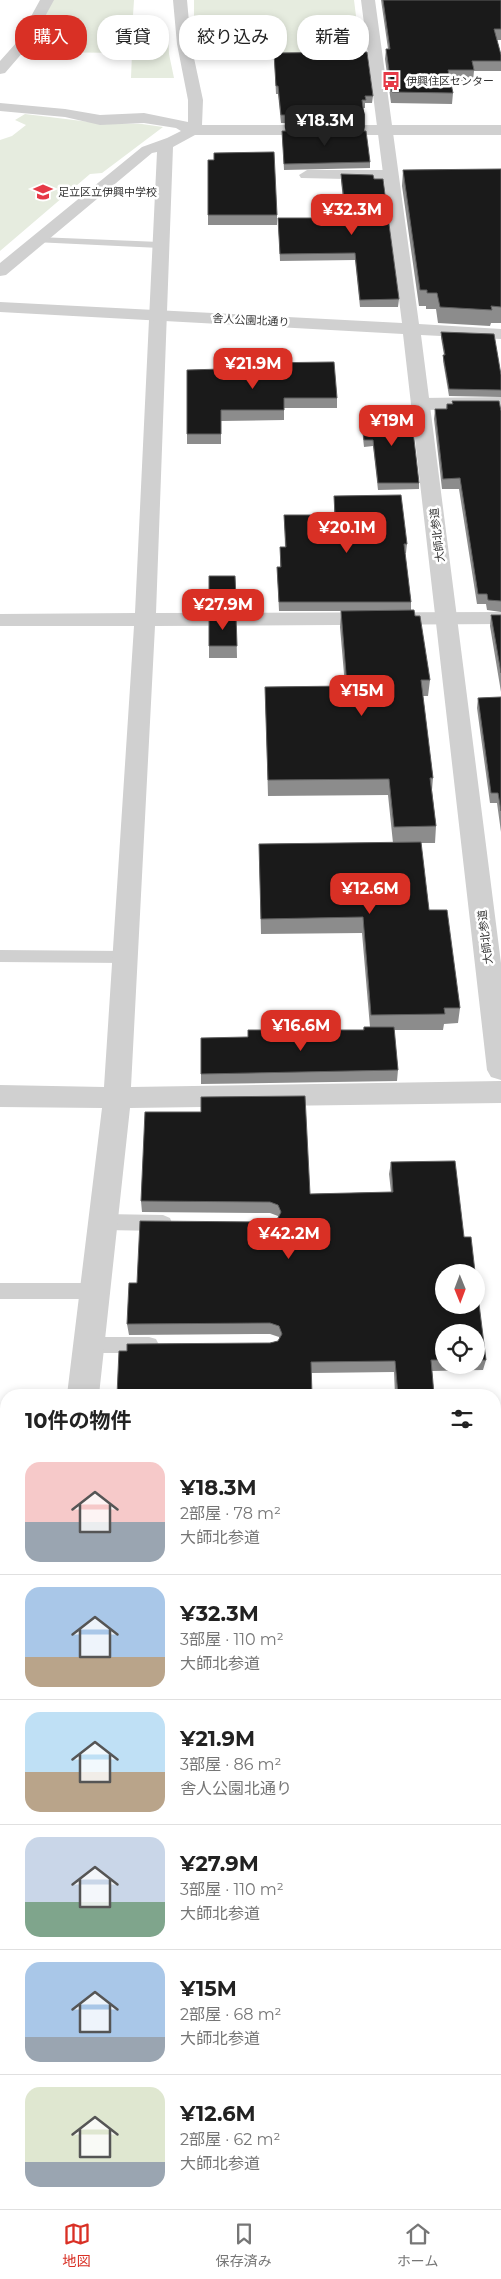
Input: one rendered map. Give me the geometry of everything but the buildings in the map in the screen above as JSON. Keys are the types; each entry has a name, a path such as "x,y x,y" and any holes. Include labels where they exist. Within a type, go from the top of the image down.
{"street":[{"path":"0,70 23,44 47,0"},
{"path":"0,271 147,150 165,145 190,130 196,124 196,110 184,49 180,0"},
{"name":"大師北参道","path":"368,0 384,131 412,329 501,1070"},
{"path":"0,107 65,113 100,120 144,118 180,124 190,130 501,130"},
{"path":"83,1389 116,1098 145,620 165,145"},
{"path":"307,175 390,175"},
{"name":"舎人公園北通り","path":"0,307 501,334"},
{"path":"421,404 501,403"},
{"path":"0,620 501,618"},
{"path":"0,1096 116,1098 501,1092"}],"lane":[{"path":"38,240 160,246"},
{"path":"0,956 124,957"},
{"path":"103,1222 180,1222"},
{"path":"0,1291 94,1291"},
{"path":"87,1344 164,1344"}],"shaded area":[{"path":"53,0 134,0 133,15 97,15 97,53 87,53 87,15 44,15"},
{"path":"194,0 354,0 356,15 297,15 297,56 287,56 287,15 194,15"},
{"path":"169,54 174,78 131,78 132,60 169,60"},
{"name":"足立区立伊興中学校","path":"25,114 98,123 142,124 163,127 102,173 90,174 0,251 0,140 12,136 26,125 15,120"}],"place":[{"name":"伊興住区センター","path":"391,81"},
{"name":"足立区立伊興中学校","path":"43,192"}]}
